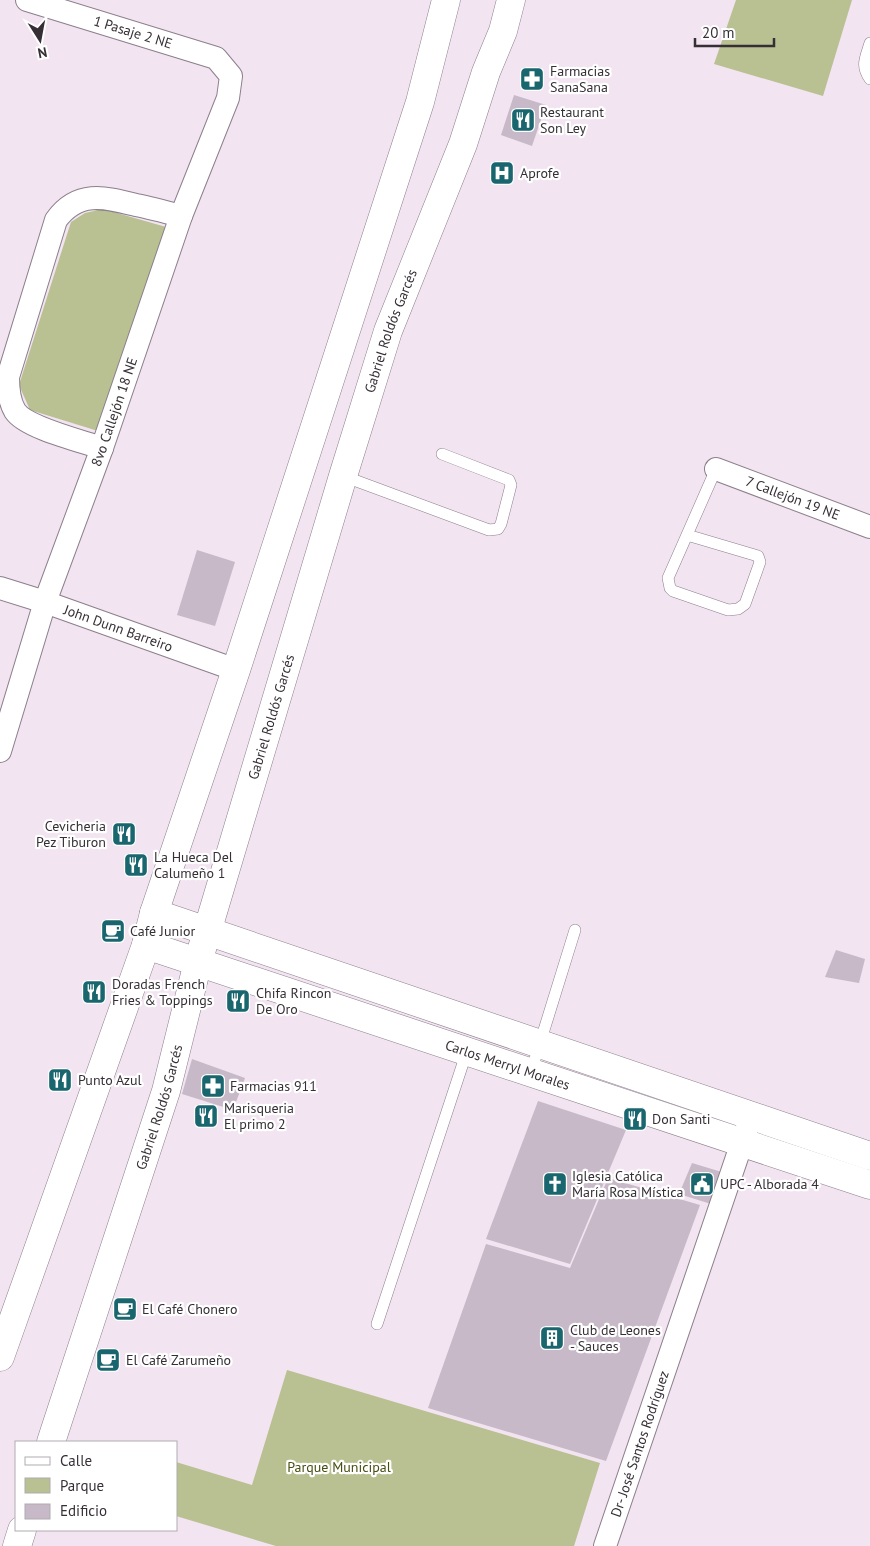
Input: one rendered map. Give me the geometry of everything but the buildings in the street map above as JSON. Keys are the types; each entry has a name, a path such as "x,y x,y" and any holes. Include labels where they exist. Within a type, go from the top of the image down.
{"main road":[{"path":"0,1357 146,945 154,913 236,670 420,102 446,0"},
{"name":"Gabriel Roldós Garcés","path":"51,1441 166,1091 198,962 388,331 463,144 512,0"},
{"path":"154,913 870,1156"},
{"name":"Carlos Merryl Morales","path":"146,945 742,1143 869,1181"},
{"path":"17,1546 22,1531"}],"street":[{"name":"1 Pasaje 2 NE","path":"27,0 216,58 232,76"},
{"name":"8vo Callejón 18 NE","path":"0,751 45,602 102,448 181,216 228,98 232,76"},
{"path":"102,448 27,422 16,412 9,396 8,377 56,220 64,210 76,202 91,198 109,198 181,216"},
{"name":"7 Callejón 19 NE","path":"716,469 870,528"},
{"name":"John Dunn Barreiro","path":"0,588 45,602 236,670"},
{"name":"Dr- José Santos Rodríguez","path":"605,1546 751,1116"}],"lane":[{"path":"870,42 864,63 865,72 870,79"},
{"path":"343,476 489,530 498,528 501,524 511,484 509,480 442,454"},
{"path":"687,535 758,556 760,562 746,604 738,609 728,610 673,591 670,588 668,578 716,469"},
{"path":"531,1072 575,930"},
{"path":"377,1324 467,1051"}],"green space":[{"path":"736,0 852,0 823,96 714,64"},
{"path":"103,209 166,227 98,431 30,410 19,385 71,222 85,213"},
{"name":"Parque Municipal","path":"287,1370 600,1463 574,1546 276,1546 178,1517 178,1463 252,1485"}],"place":[{"name":"Farmacias SanaSana","path":"532,79"},
{"name":"Restaurant Son Ley","path":"523,120"},
{"name":"Aprofe","path":"502,173"},
{"name":"Cevicheria Pez Tiburon","path":"124,834"},
{"name":"La Hueca Del Calumeño 1","path":"136,865"},
{"name":"Café Junior","path":"113,931"},
{"name":"Doradas French Fries & Toppings","path":"94,992"},
{"name":"Chifa Rincon De Oro","path":"238,1001"},
{"name":"Punto Azul","path":"60,1080"},
{"name":"Farmacias 911","path":"213,1086"},
{"name":"Marisqueria El primo 2","path":"206,1116"},
{"name":"Don Santi","path":"635,1119"},
{"name":"Iglesia Católica María Rosa Mística","path":"555,1184"},
{"name":"UPC - Alborada 4","path":"702,1184"},
{"name":"El Café Chonero","path":"125,1309"},
{"name":"Club de Leones - Sauces","path":"552,1338"},
{"name":"El Café Zarumeño","path":"108,1360"}]}
